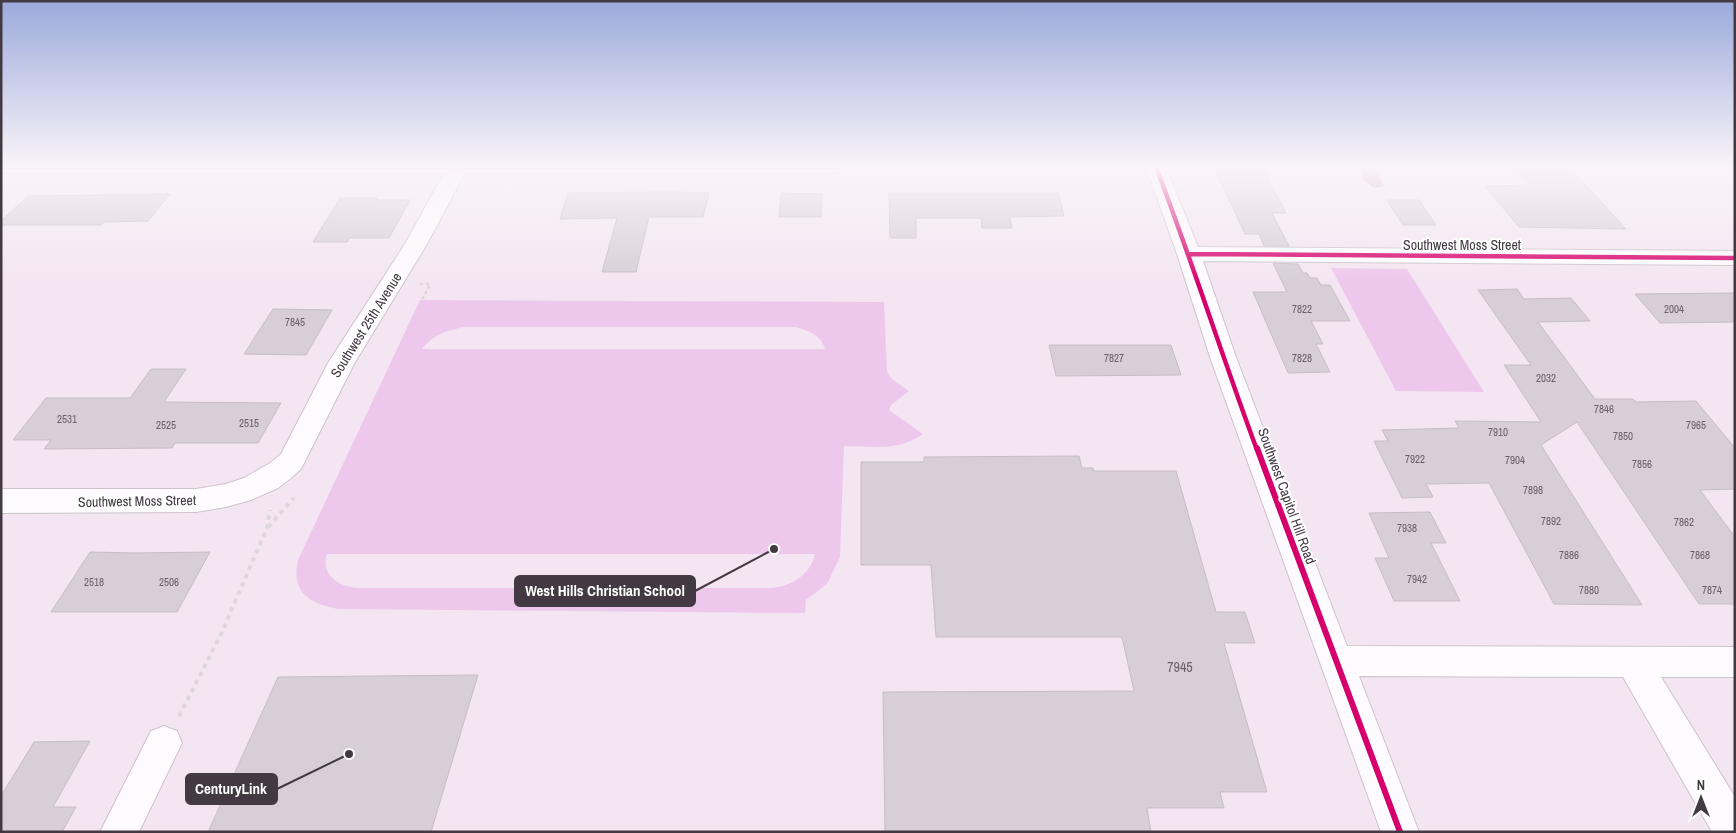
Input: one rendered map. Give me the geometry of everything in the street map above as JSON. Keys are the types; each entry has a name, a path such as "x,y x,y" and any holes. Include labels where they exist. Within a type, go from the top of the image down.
{"street":[{"name":"Southwest 25th Avenue","path":"270,479 291,461 341,363 416,244 436,206"},
{"name":"Southwest Capitol Hill Road","path":"1171,206 1189,254 1224,360 1400,832"},
{"name":"Southwest Moss Street","path":"1189,254 1735,258"},
{"name":"Southwest Moss Street","path":"1,501 181,502 209,500 238,492 270,479"},
{"path":"1336,661 1735,662"},
{"path":"1633,662 1734,832"},
{"path":"119,832 164,744"}],"path":[{"path":"164,744 221,634 267,528 271,501 270,479"}],"shaded area":[{"path":"1331,268 1407,269 1484,392 1396,391"},
{"path":"420,300 884,302 887,372 892,379 909,391 891,405 889,410 923,434 913,440 894,446 844,446 840,557 827,584 806,600 805,613 338,609 311,600 304,595 297,581 298,560","holes":["464,327 795,327 814,334 821,340 825,349 422,349 441,334","327,554 815,554 813,561 800,578 787,585 772,588 358,588 344,585 329,574 326,568"]}],"building":[{"path":"17,206 160,206 148,221 104,222 101,225 1,225 1,221"},
{"path":"335,206 407,206 389,238 350,238 347,242 313,242"},
{"path":"564,206 706,206 703,217 649,217 636,272 602,272 617,218 560,219"},
{"path":"780,206 821,206 821,217 779,217"},
{"path":"889,206 1061,206 1064,216 1010,217 1012,228 982,228 981,218 916,218 916,238 890,238"},
{"path":"1232,206 1282,206 1286,213 1272,213 1289,246 1264,246 1259,234 1245,234"},
{"path":"1391,206 1423,206 1436,225 1403,225"},
{"path":"1501,206 1605,206 1626,229 1519,227"},
{"path":"1273,263 1298,264 1303,273 1307,273 1310,278 1317,278 1321,285 1330,285 1350,321 1311,321 1323,344 1316,344 1330,372 1288,373 1253,292 1287,292"},
{"path":"1517,289 1524,299 1571,298 1590,321 1538,322 1595,399 1633,399 1636,402 1696,401 1735,448 1735,489 1700,490 1735,537 1735,604 1699,604 1577,422 1541,445 1642,605 1554,604 1489,483 1426,484 1433,497 1402,498 1374,441 1388,441 1382,430 1459,428 1455,421 1541,422 1504,365 1531,365 1478,290"},
{"path":"1735,293 1735,322 1660,323 1635,294"},
{"path":"273,309 332,310 306,355 244,354"},
{"path":"1049,345 1171,345 1181,375 1056,376"},
{"path":"151,369 186,369 164,402 281,403 258,443 175,443 172,448 44,449 51,440 13,440 46,398 130,398"},
{"path":"1079,456 1082,468 1093,468 1094,471 1176,471 1216,612 1245,612 1255,643 1224,643 1267,792 1220,792 1224,808 1147,808 1151,832 885,832 883,692 1134,691 1122,637 936,637 931,565 861,565 861,462 924,462 924,457"},
{"path":"1430,512 1446,543 1431,543 1460,601 1394,601 1375,558 1389,558 1369,513"},
{"path":"90,552 210,552 177,612 51,612"},
{"path":"478,675 431,832 208,832 278,677"},
{"path":"90,741 53,807 76,807 62,832 1,832 1,796 34,742"}],"cycle path":[{"path":"1171,206 1189,254 1224,360 1400,832"},
{"path":"1189,254 1735,258"}],"place":[{"name":"West Hills Christian School","path":"774,549"},
{"name":"CenturyLink","path":"349,754"}]}
